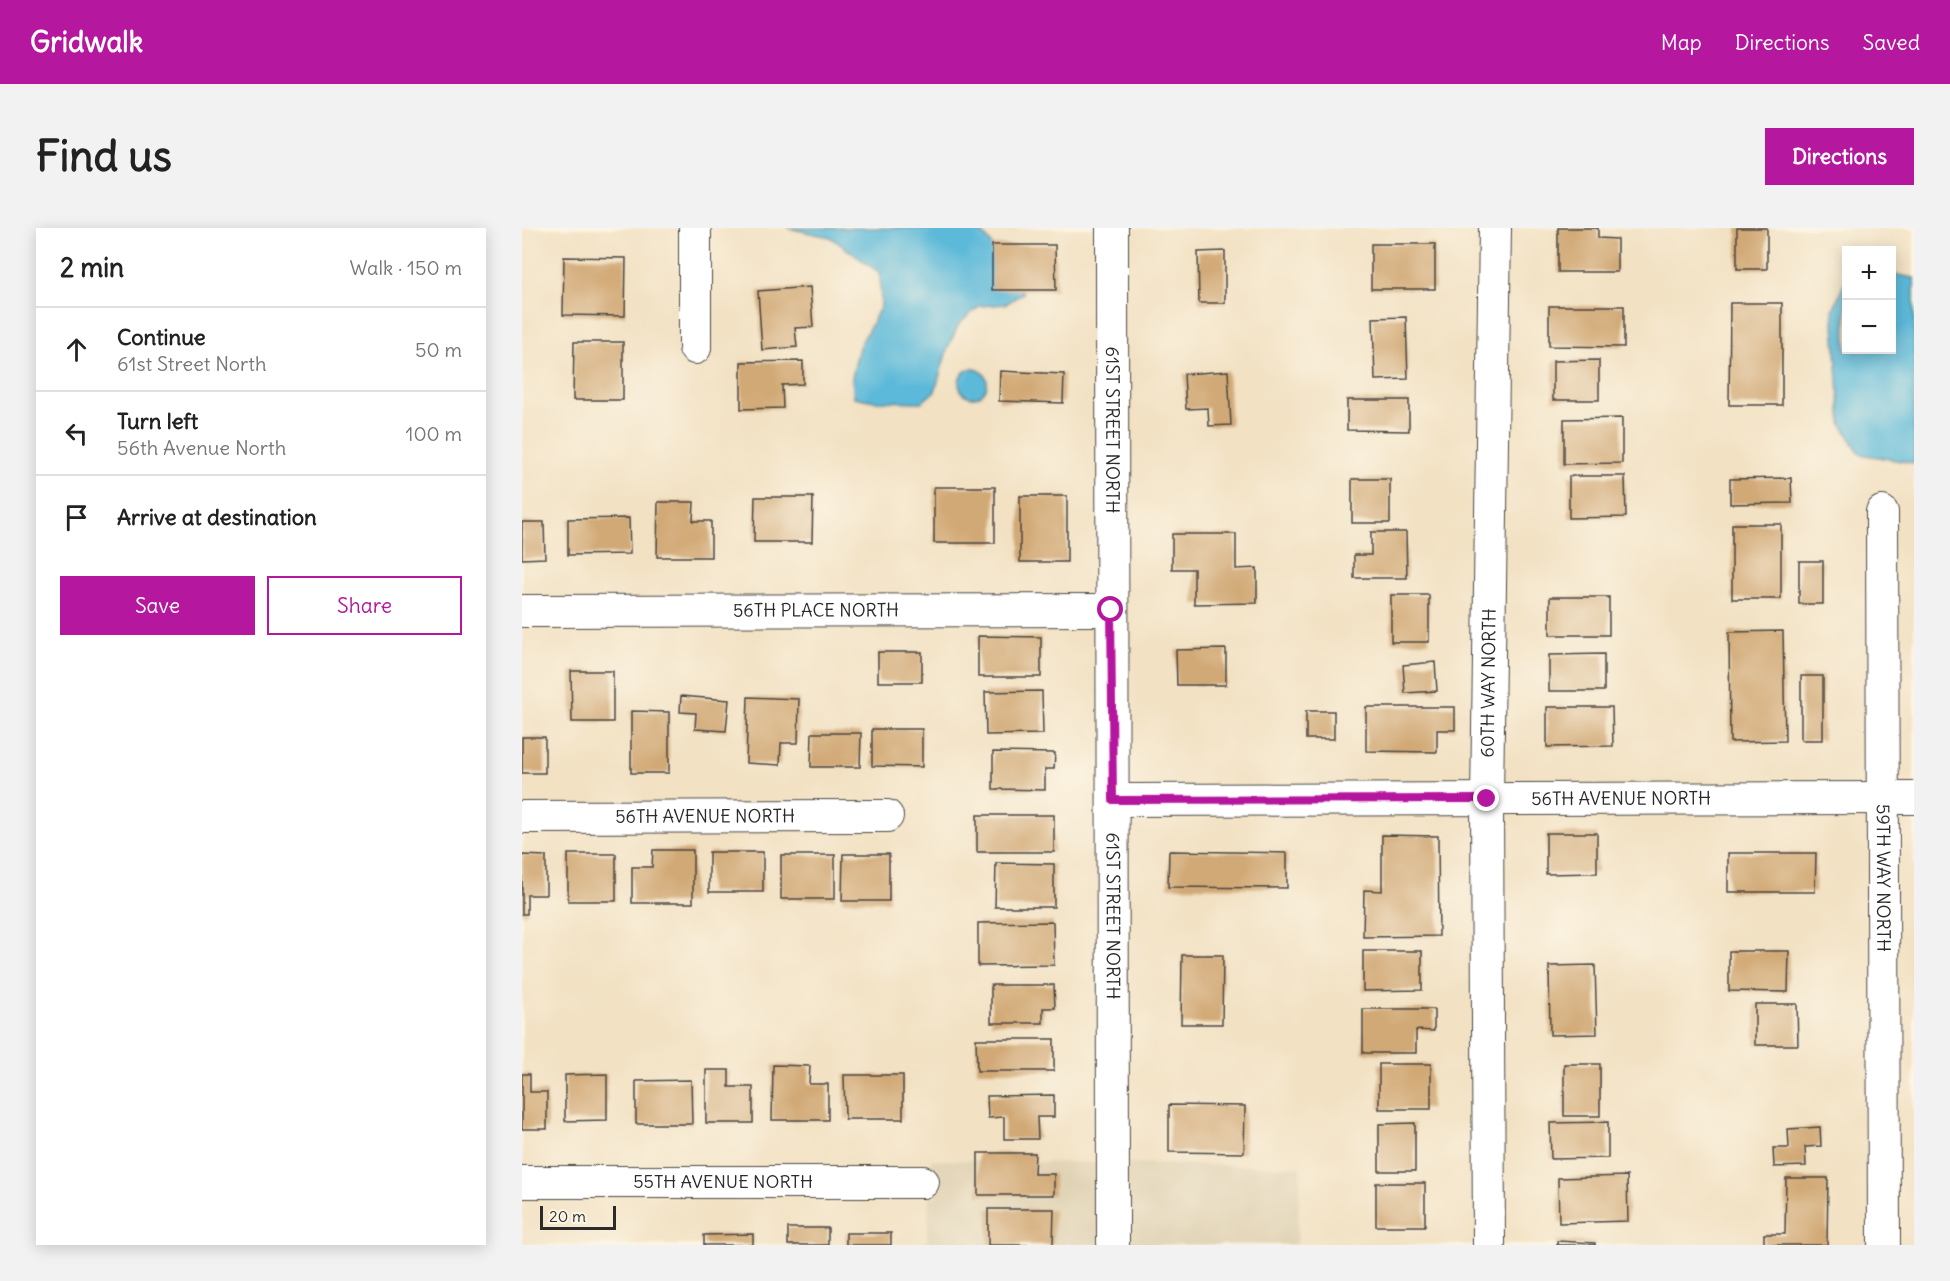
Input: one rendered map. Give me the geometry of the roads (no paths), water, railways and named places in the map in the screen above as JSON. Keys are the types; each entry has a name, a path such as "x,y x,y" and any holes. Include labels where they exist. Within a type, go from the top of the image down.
{"street":[{"path":"695,228 695,348"},
{"name":"61ST STREET NORTH","path":"1112,228 1113,1245"},
{"name":"60TH WAY NORTH","path":"1489,1245 1487,799 1495,228"},
{"name":"59TH WAY NORTH","path":"1882,512 1884,1245"},
{"name":"56TH PLACE NORTH","path":"522,610 1111,610"},
{"name":"56TH AVENUE NORTH","path":"1113,800 1914,798"},
{"name":"56TH AVENUE NORTH","path":"522,817 887,816"},
{"name":"55TH AVENUE NORTH","path":"522,1182 923,1182"}],"water":[{"path":"787,228 978,228 1001,255 1023,293 1006,304 980,306 959,324 948,347 935,391 922,402 875,401 854,397 852,377 859,347 881,306 880,273 830,237"},
{"path":"1896,275 1914,278 1914,463 1860,454 1841,423 1833,310 1842,289 1842,354 1896,354"},
{"path":"973,369 983,373 987,383 983,393 973,397 963,393 959,383 963,373"}]}
